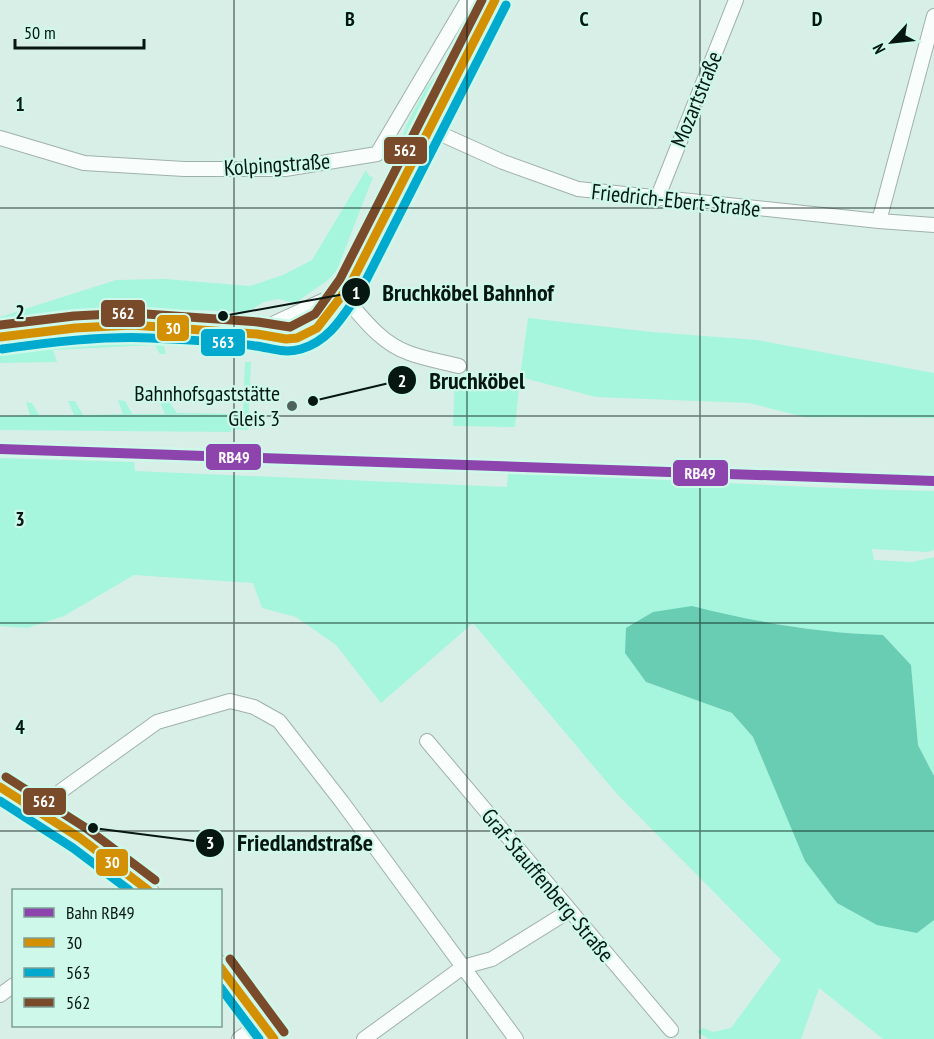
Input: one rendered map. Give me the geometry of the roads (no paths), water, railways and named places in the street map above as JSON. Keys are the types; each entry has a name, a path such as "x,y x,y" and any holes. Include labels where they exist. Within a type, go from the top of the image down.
{"street":[{"name":"Kolpingstraße","path":"0,138 84,163 184,169 285,169 378,154 468,0"},
{"path":"0,337 80,327 150,326 258,334 276,339 298,337 323,324 331,316 339,298 350,285 495,0"},
{"name":"Mozartstraße","path":"657,199 736,0"},
{"path":"879,221 934,16"},
{"name":"Friedrich-Ebert-Straße","path":"430,129 502,162 578,189 657,199 934,225"},
{"path":"339,298 372,329 397,347 408,353 459,366"},
{"path":"42,814 61,791 157,722 230,701 254,707 279,721 342,802 516,1039"},
{"name":"Graf-Stauffenberg-Straße","path":"427,741 671,1030"},
{"path":"0,786 80,838 139,888"},
{"path":"364,1039 463,967 492,959 569,911"},
{"path":"222,969 274,1039"},
{"path":"239,1039 262,1022"}],"rail line":[{"name":"RB49","path":"0,449 934,481"}],"place":[{"name":"Bruchköbel Bahnhof","path":"223,316"},
{"name":"Bruchköbel","path":"313,401"},
{"name":"Bahnhofsgaststätte Gleis 3","path":"292,406"},
{"name":"Friedlandstraße","path":"93,828"}]}
